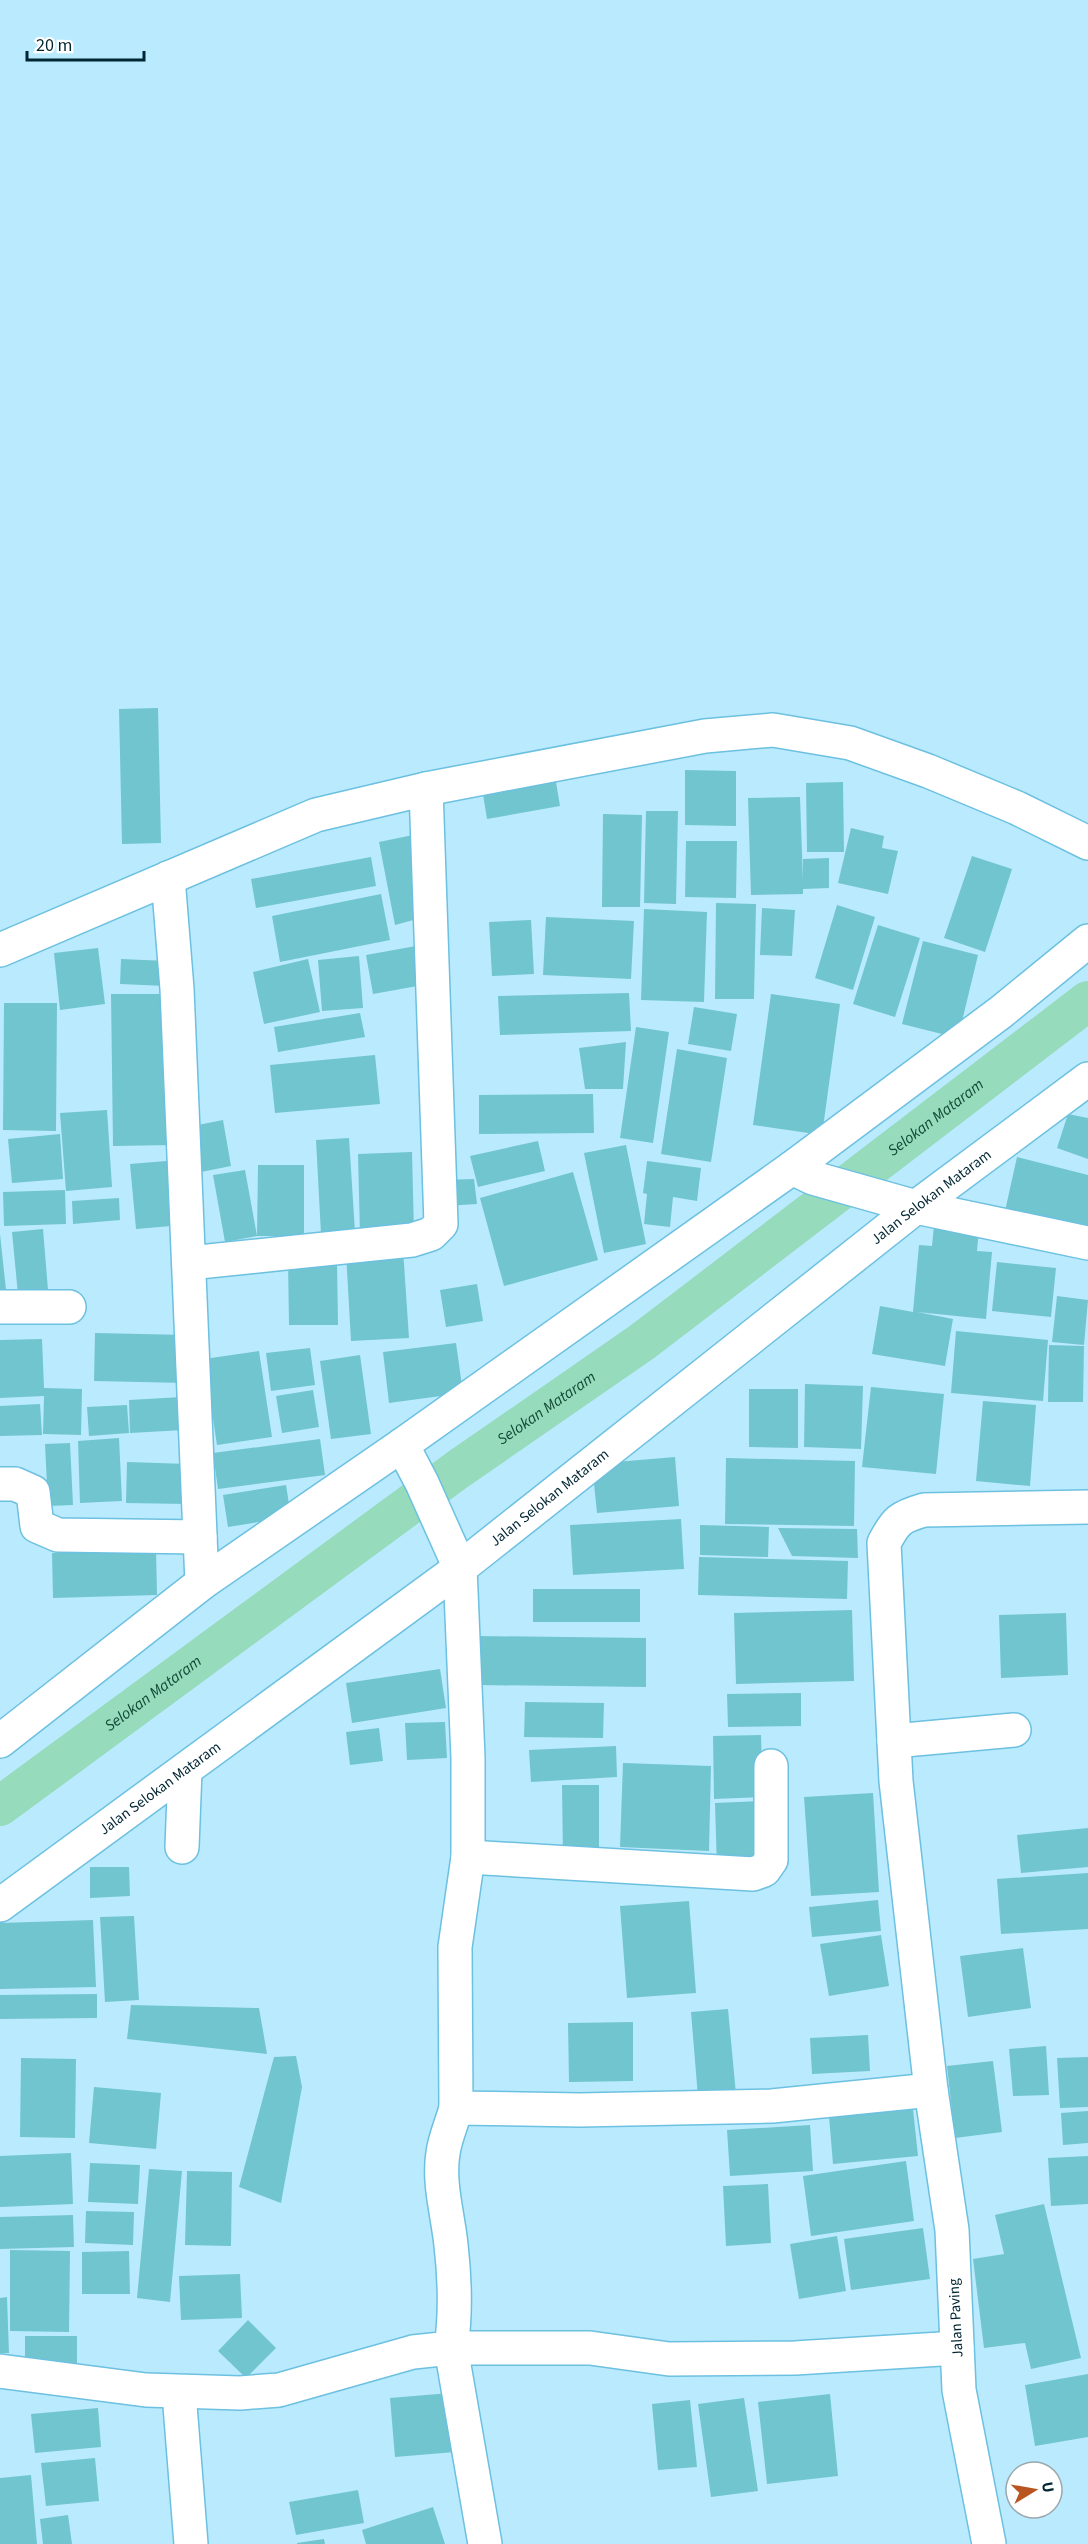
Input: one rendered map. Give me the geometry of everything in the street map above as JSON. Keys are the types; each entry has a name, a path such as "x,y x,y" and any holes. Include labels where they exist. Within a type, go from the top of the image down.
{"street":[{"path":"0,950 316,815 426,789 705,736 773,730 850,743 928,771 1017,808 1088,843"},
{"path":"189,1263 412,1240 431,1234 441,1224 426,789"},
{"path":"168,878 177,990 202,1583"},
{"path":"0,1741 202,1583 803,1173 1088,941"},
{"name":"Jalan Selokan Mataram","path":"0,1905 185,1770 455,1558 912,1206 1088,1078"},
{"path":"803,1173 912,1206 1088,1243"},
{"path":"0,1307 69,1307"},
{"path":"402,1445 422,1483 455,1558 468,1758 468,1857 455,1947 456,2108 443,2152 442,2176 452,2247 455,2318 451,2348 485,2544"},
{"path":"0,1484 15,1484 33,1492 37,1526 58,1535 200,1537"},
{"name":"Jalan Paving","path":"989,2544 959,2390 952,2230 931,2091 896,1781 884,1543 893,1526 903,1516 924,1510 1088,1507"},
{"path":"894,1741 1014,1730"},
{"path":"468,1857 753,1874 764,1870 771,1860 771,1766"},
{"path":"182,1847 185,1770"},
{"path":"456,2108 580,2110 772,2106 931,2091"},
{"path":"0,2371 179,2392 240,2393 279,2390 413,2352 451,2348 590,2348 669,2359 795,2358 957,2348"},
{"path":"179,2392 191,2544"}],"building":[{"path":"158,708 161,843 122,844 119,709"},
{"path":"685,770 736,771 736,826 685,825"},
{"path":"555,776 560,806 487,819 482,788"},
{"path":"843,782 844,852 807,852 806,783"},
{"path":"800,797 803,881 803,859 829,858 829,888 803,889 803,894 751,895 748,798"},
{"path":"646,811 678,811 676,904 644,903"},
{"path":"603,814 642,815 640,907 602,907"},
{"path":"851,828 884,836 882,848 898,851 888,894 838,883"},
{"path":"418,834 428,916 395,925 379,842"},
{"path":"686,841 737,841 736,898 685,897"},
{"path":"972,856 1012,869 985,952 944,938"},
{"path":"371,857 376,886 256,908 251,879"},
{"path":"381,894 390,940 280,962 272,916"},
{"path":"716,903 756,904 754,999 715,999"},
{"path":"837,905 875,917 853,990 815,978"},
{"path":"762,908 795,910 792,956 760,955"},
{"path":"644,909 707,912 704,1002 641,1000"},
{"path":"546,917 634,921 631,979 543,975"},
{"path":"531,920 534,974 492,976 489,922"},
{"path":"878,925 920,938 895,1017 853,1004"},
{"path":"923,941 978,955 958,1038 902,1024"},
{"path":"416,946 423,985 373,994 366,955"},
{"path":"98,948 105,1004 60,1010 54,953"},
{"path":"359,956 363,1008 322,1011 318,960"},
{"path":"121,959 167,961 166,986 120,984"},
{"path":"308,959 320,1012 264,1024 253,972"},
{"path":"629,993 631,1031 500,1035 498,996"},
{"path":"111,994 173,994 175,1145 113,1146"},
{"path":"771,994 840,1004 822,1135 753,1125"},
{"path":"4,1003 57,1003 56,1131 3,1130"},
{"path":"694,1007 737,1014 731,1051 688,1044"},
{"path":"360,1013 365,1037 278,1052 274,1027"},
{"path":"636,1027 669,1032 653,1143 620,1138"},
{"path":"626,1042 623,1089 585,1089 579,1048"},
{"path":"677,1049 727,1058 711,1162 661,1154"},
{"path":"375,1055 380,1104 275,1113 270,1065"},
{"path":"593,1094 594,1133 479,1134 479,1095"},
{"path":"107,1110 112,1187 66,1191 60,1113"},
{"path":"1068,1114 1088,1118 1088,1159 1057,1148"},
{"path":"223,1120 231,1166 201,1172 193,1126"},
{"path":"60,1134 63,1179 12,1183 8,1139"},
{"path":"349,1138 355,1232 321,1234 316,1140"},
{"path":"538,1141 545,1171 478,1187 470,1156"},
{"path":"626,1145 646,1244 604,1253 584,1153"},
{"path":"412,1152 414,1233 360,1234 358,1154"},
{"path":"1017,1157 1088,1175 1088,1232 1005,1211"},
{"path":"178,1160 183,1225 136,1229 130,1164"},
{"path":"647,1161 701,1168 697,1201 673,1197 670,1227 644,1224 647,1194 643,1193"},
{"path":"258,1165 304,1165 304,1236 257,1236"},
{"path":"245,1170 257,1236 225,1242 213,1175"},
{"path":"573,1172 598,1260 504,1286 480,1198"},
{"path":"474,1179 477,1204 445,1206 443,1180"},
{"path":"65,1190 66,1224 4,1226 3,1192"},
{"path":"119,1198 120,1220 73,1224 72,1201"},
{"path":"934,1225 979,1229 977,1251 992,1252 986,1319 917,1312 953,1319 945,1366 872,1354 880,1306 913,1312 919,1245 932,1246"},
{"path":"43,1229 49,1302 19,1305 12,1232"},
{"path":"0,1234 7,1299 0,1300"},
{"path":"403,1249 409,1338 351,1341 346,1253"},
{"path":"288,1260 337,1260 338,1325 289,1325"},
{"path":"997,1262 1056,1268 1051,1317 992,1311"},
{"path":"477,1284 483,1321 446,1327 440,1290"},
{"path":"1057,1296 1088,1300 1084,1345 1052,1342"},
{"path":"956,1331 1048,1340 1043,1401 951,1393"},
{"path":"95,1333 187,1335 186,1383 94,1381"},
{"path":"42,1339 44,1388 82,1389 81,1435 43,1434 44,1396 0,1398 0,1340"},
{"path":"456,1343 463,1393 389,1403 383,1352"},
{"path":"1049,1345 1084,1346 1083,1402 1048,1402"},
{"path":"310,1348 315,1385 271,1391 266,1353"},
{"path":"259,1351 272,1437 217,1445 204,1359"},
{"path":"360,1355 371,1434 331,1439 320,1361"},
{"path":"805,1384 863,1386 861,1449 804,1447"},
{"path":"871,1387 944,1394 936,1474 862,1467"},
{"path":"749,1389 798,1389 798,1448 749,1447"},
{"path":"313,1390 319,1427 282,1433 276,1396"},
{"path":"182,1397 184,1430 130,1433 129,1400"},
{"path":"983,1401 1036,1405 1030,1486 976,1481"},
{"path":"40,1404 42,1435 0,1436 0,1406"},
{"path":"127,1405 129,1433 89,1436 87,1407"},
{"path":"119,1438 122,1501 80,1503 78,1441"},
{"path":"320,1439 325,1475 218,1489 213,1453"},
{"path":"70,1443 73,1505 48,1506 45,1444"},
{"path":"675,1457 679,1506 597,1513 592,1464"},
{"path":"726,1458 855,1461 854,1526 725,1524"},
{"path":"127,1462 189,1464 187,1504 126,1503"},
{"path":"286,1485 291,1517 228,1527 223,1495"},
{"path":"681,1519 684,1569 573,1575 570,1525"},
{"path":"700,1525 769,1527 768,1557 700,1555"},
{"path":"778,1528 857,1529 858,1558 792,1556"},
{"path":"156,1549 157,1595 53,1598 52,1553"},
{"path":"699,1557 848,1561 847,1599 698,1595"},
{"path":"533,1589 640,1589 640,1622 533,1622"},
{"path":"852,1610 854,1681 736,1684 734,1613"},
{"path":"1066,1613 1068,1675 1001,1678 999,1615"},
{"path":"478,1636 646,1638 646,1687 477,1685"},
{"path":"440,1669 446,1708 352,1723 346,1683"},
{"path":"801,1693 801,1726 728,1727 727,1694"},
{"path":"525,1702 604,1703 603,1738 524,1737"},
{"path":"445,1722 447,1758 407,1760 405,1723"},
{"path":"379,1728 383,1761 350,1765 346,1732"},
{"path":"761,1735 763,1797 714,1799 713,1736"},
{"path":"616,1746 617,1777 531,1782 529,1750"},
{"path":"623,1763 711,1766 709,1851 620,1847"},
{"path":"562,1785 599,1785 599,1859 563,1859"},
{"path":"873,1793 879,1892 811,1896 804,1797"},
{"path":"761,1801 763,1867 717,1869 715,1803"},
{"path":"1088,1828 1088,1867 1021,1873 1017,1835"},
{"path":"90,1867 129,1867 130,1896 90,1898"},
{"path":"1088,1873 1088,1929 1001,1934 997,1879"},
{"path":"878,1900 881,1931 812,1937 809,1907"},
{"path":"689,1901 696,1993 627,1998 620,1906"},
{"path":"134,1916 139,2000 105,2002 100,1917"},
{"path":"93,1920 96,1987 0,1989 0,1923"},
{"path":"881,1935 889,1986 829,1996 820,1944"},
{"path":"1023,1948 1031,2008 968,2017 960,1956"},
{"path":"97,1994 97,2018 0,2019 0,1995"},
{"path":"131,2005 259,2008 267,2054 127,2039"},
{"path":"728,2009 736,2094 698,2097 691,2012"},
{"path":"633,2022 633,2081 569,2082 568,2023"},
{"path":"868,2035 870,2071 812,2074 810,2038"},
{"path":"1046,2046 1049,2095 1013,2096 1009,2049"},
{"path":"296,2056 302,2087 281,2203 239,2187 274,2057"},
{"path":"1088,2057 1088,2107 1060,2108 1057,2058"},
{"path":"21,2058 76,2059 75,2138 20,2137"},
{"path":"993,2061 1002,2132 955,2138 947,2066"},
{"path":"94,2087 161,2093 156,2149 89,2143"},
{"path":"913,2109 918,2156 833,2164 829,2116"},
{"path":"1088,2111 1088,2143 1063,2145 1061,2113"},
{"path":"810,2125 813,2171 730,2176 727,2130"},
{"path":"71,2153 73,2204 0,2207 0,2156"},
{"path":"1088,2156 1088,2204 1051,2206 1048,2158"},
{"path":"906,2161 914,2221 811,2236 803,2176"},
{"path":"90,2163 140,2165 138,2204 88,2202"},
{"path":"149,2169 182,2171 170,2302 137,2298"},
{"path":"187,2171 232,2172 231,2246 185,2245"},
{"path":"768,2184 771,2243 726,2246 723,2186"},
{"path":"1044,2204 1081,2358 1031,2369 1025,2343 984,2348 973,2259 1004,2254 995,2215"},
{"path":"86,2211 134,2212 133,2245 85,2243"},
{"path":"73,2215 74,2247 0,2249 0,2217"},
{"path":"923,2228 930,2279 851,2290 844,2239"},
{"path":"837,2236 846,2291 799,2299 790,2244"},
{"path":"10,2250 70,2251 69,2332 10,2331"},
{"path":"129,2251 130,2294 82,2294 82,2252"},
{"path":"240,2274 242,2318 181,2320 179,2276"},
{"path":"7,2297 9,2353 0,2353 0,2298"},
{"path":"248,2320 276,2348 246,2378 218,2351"},
{"path":"25,2336 77,2336 77,2367 25,2367"},
{"path":"1088,2374 1088,2437 1035,2446 1025,2385"},
{"path":"450,2393 455,2452 395,2457 390,2398"},
{"path":"830,2394 838,2476 767,2484 758,2402"},
{"path":"744,2398 758,2491 711,2497 698,2404"},
{"path":"690,2400 697,2467 658,2470 652,2404"},
{"path":"98,2408 101,2447 35,2453 31,2414"},
{"path":"95,2458 99,2501 46,2506 41,2463"},
{"path":"31,2475 37,2544 0,2544 0,2478"},
{"path":"358,2490 364,2523 296,2535 289,2502"},
{"path":"433,2507 445,2544 366,2544 362,2530"},
{"path":"68,2515 72,2544 43,2544 40,2519"},
{"path":"324,2539 325,2544 297,2544 297,2543"}],"waterway":[{"name":"Selokan Mataram","path":"0,1806 457,1470 642,1342 1088,1001"}]}
